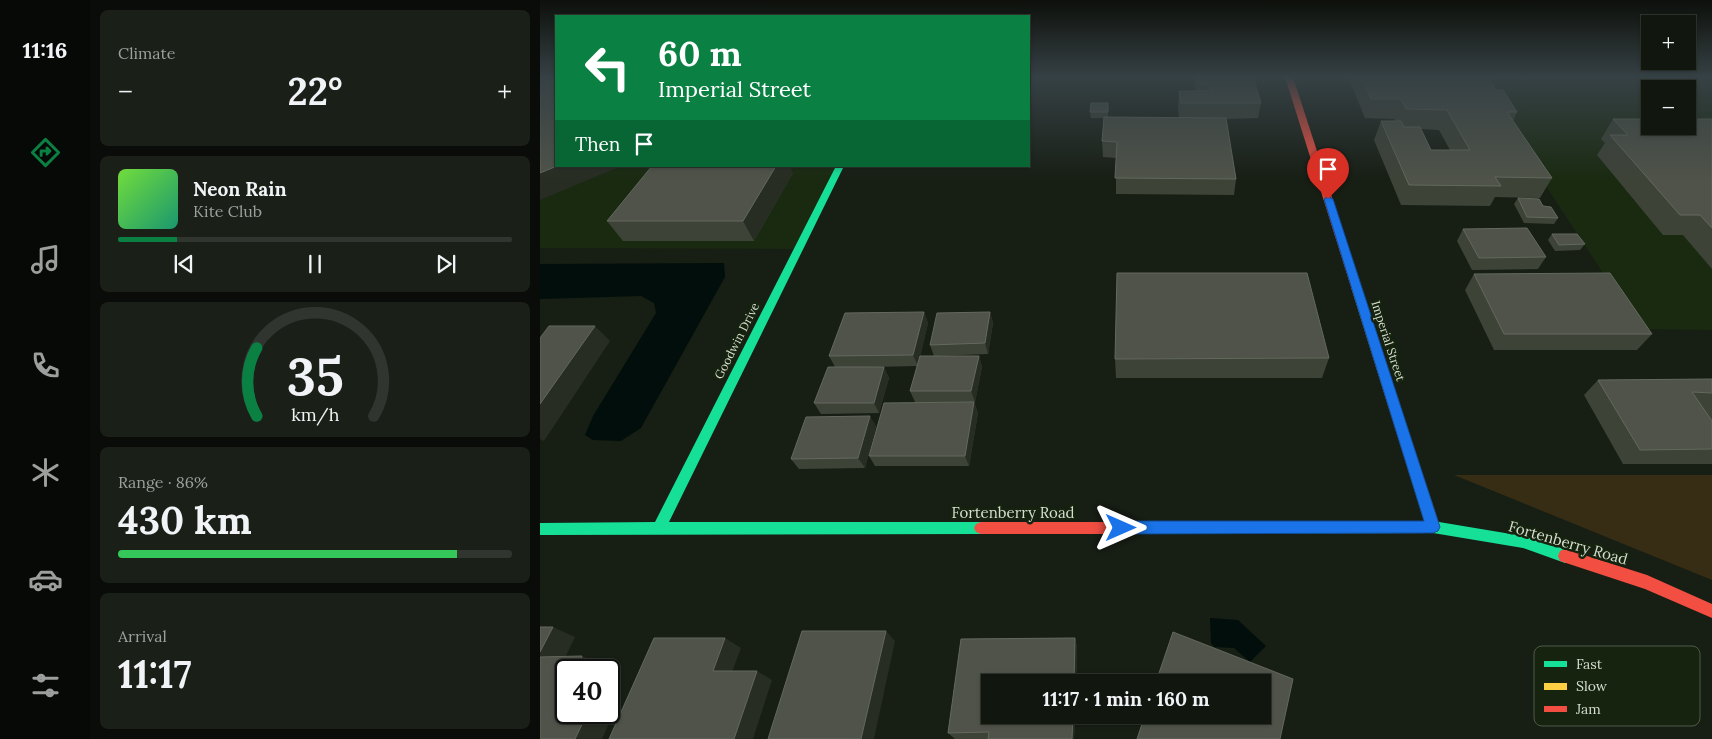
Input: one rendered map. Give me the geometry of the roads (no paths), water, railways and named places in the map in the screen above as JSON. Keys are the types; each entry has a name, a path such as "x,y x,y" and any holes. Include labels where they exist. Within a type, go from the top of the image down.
{"street":[{"name":"Imperial Street","path":"1301,111 1433,527"},
{"name":"Goodwin Drive","path":"659,528 840,167"},
{"name":"Fortenberry Road","path":"540,530 659,528 1433,527 1523,542 1647,582 1712,611"}]}
